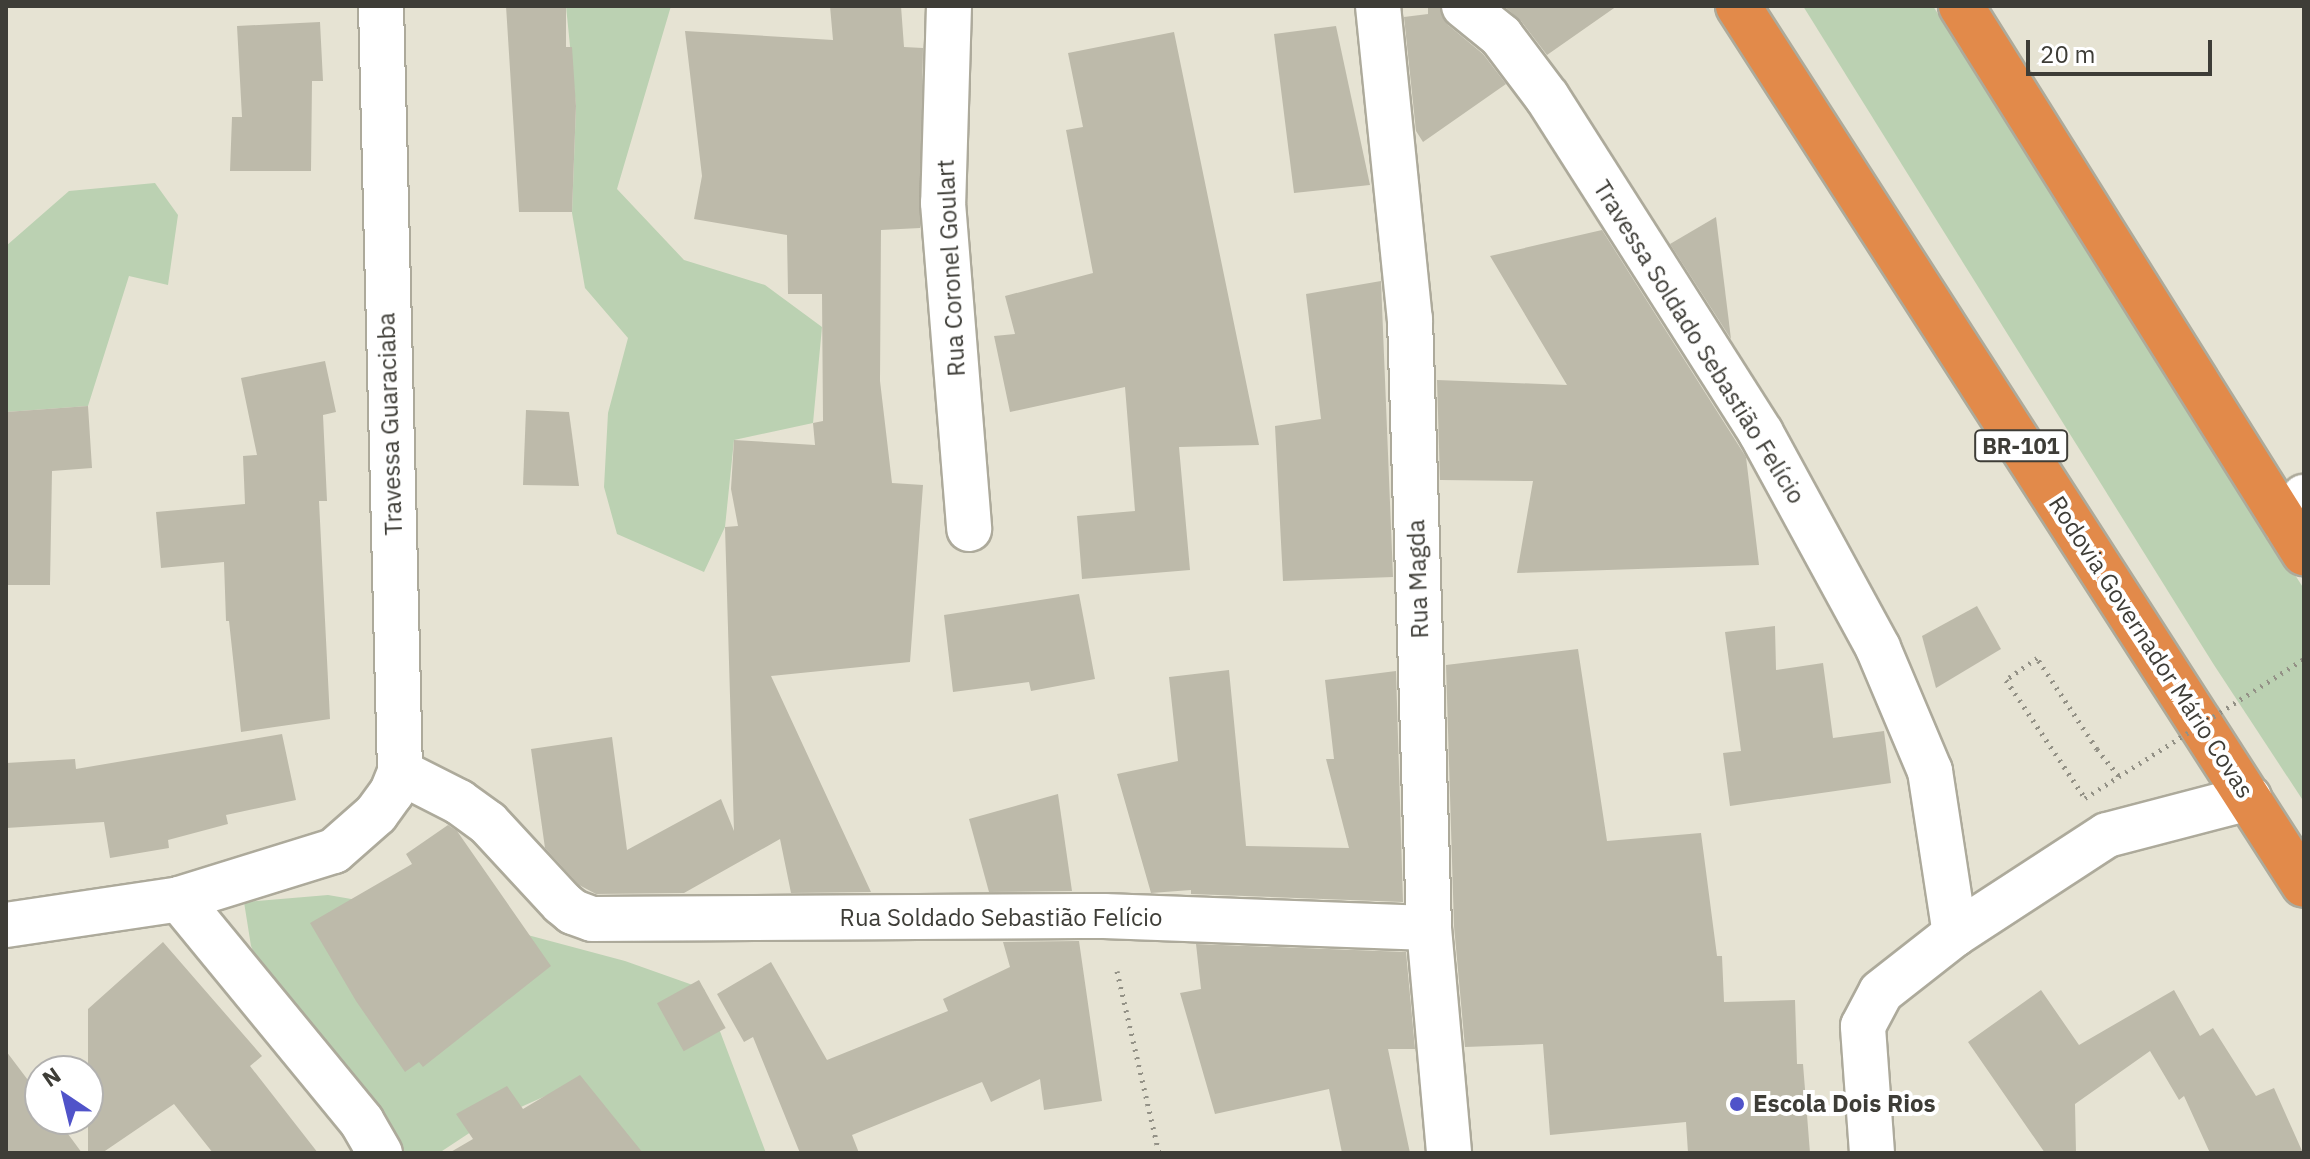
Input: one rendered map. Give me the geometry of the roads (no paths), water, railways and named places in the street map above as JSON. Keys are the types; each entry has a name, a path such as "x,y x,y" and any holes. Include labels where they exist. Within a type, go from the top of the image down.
{"highway":[{"name":"Rodovia Governador Mário Covas","path":"1738,6 2304,885"},
{"path":"1961,6 2298,525"}],"street":[{"name":"Travessa Guaraciaba","path":"381,6 400,772"},
{"name":"Rua Coronel Goulart","path":"949,6 943,203 969,529"},
{"name":"Rua Magda","path":"1378,6 1410,319 1429,928 1449,1153"},
{"name":"Travessa Soldado Sebastião Felício","path":"1464,6 1501,36 1547,97 1761,433 1878,648 1930,771 1955,934"},
{"path":"6,925 179,899 334,851 360,829 392,792 400,772"},
{"name":"Rua Soldado Sebastião Felício","path":"400,772 459,802 488,823 573,912 592,919 1104,916 1429,928"},
{"path":"1872,1153 1863,1026 1881,992 1955,934 2107,835 2249,798"},
{"path":"179,899 362,1122 380,1153"}],"place":[{"name":"Escola Dois Rios","path":"1737,1104"}]}
